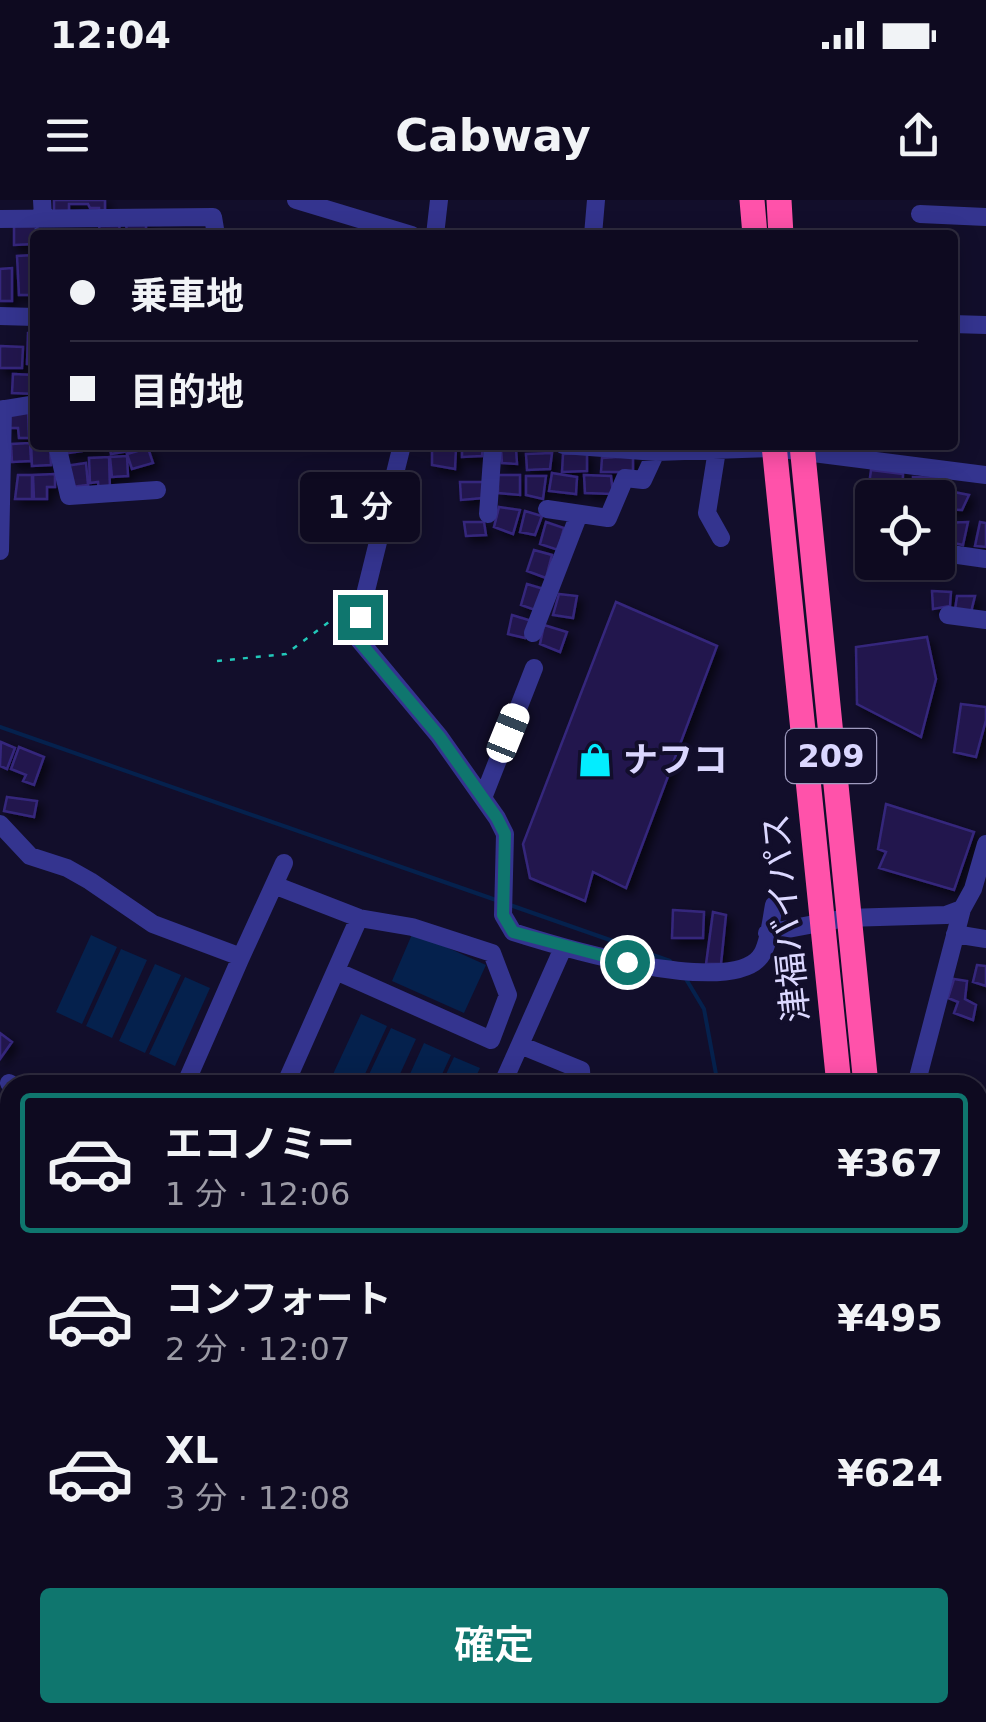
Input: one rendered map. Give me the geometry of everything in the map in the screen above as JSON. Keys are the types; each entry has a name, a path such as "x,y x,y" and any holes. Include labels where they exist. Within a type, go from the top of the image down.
{"highway":[{"path":"752,200 755,230"},
{"path":"778,200 781,230"},
{"name":"津福バイパス","path":"774,450 838,1074"},
{"name":"津福バイパス","path":"802,450 864,1075"}],"street":[{"path":"296,200 326,204 398,230"},
{"path":"436,230 439,200"},
{"path":"593,230 596,200"},
{"path":"0,219 178,208 213,216 215,230"},
{"path":"920,214 986,217"},
{"path":"0,316 30,317"},
{"path":"958,324 986,326"},
{"path":"0,551 1,409 30,405"},
{"path":"58,450 69,496 157,490"},
{"path":"401,450 354,635 439,736 505,834 503,915 513,932 659,970 742,971 761,956 774,905"},
{"path":"488,514 493,450"},
{"path":"629,450 717,450 707,513 721,538"},
{"path":"815,450 986,476"},
{"path":"546,509 608,518 625,478 643,480 656,452"},
{"path":"533,633 579,514"},
{"path":"955,554 986,558"},
{"path":"948,616 986,620"},
{"path":"483,798 534,668"},
{"path":"0,824 30,856 67,868 154,924 241,957"},
{"path":"919,1075 962,909 974,889 986,844"},
{"path":"189,1075 284,863"},
{"path":"274,885 360,918 412,927 492,954 508,995 492,1040 336,971"},
{"path":"767,934 846,918 946,915 962,909"},
{"path":"289,1075 360,918"},
{"path":"956,934 986,939"},
{"path":"506,1075 563,948"},
{"path":"520,1045 581,1070 581,1075"}],"path":[{"path":"217,661 286,654 337,616 360,617"}],"water":[{"path":"413,932 486,965 464,1013 392,981"},
{"path":"91,935 117,947 82,1024 56,1012"},
{"path":"121,949 147,960 112,1038 86,1026"},
{"path":"155,964 181,975 145,1053 119,1041"},
{"path":"185,977 210,988 175,1066 149,1054"},
{"path":"361,1014 387,1026 365,1075 333,1075"},
{"path":"391,1028 416,1039 400,1075 369,1075"},
{"path":"424,1043 451,1055 442,1075 410,1075"},
{"path":"454,1057 480,1068 477,1075 446,1075"}],"building":[{"path":"54,200 105,200 105,215 99,215 99,208 90,208 88,204 69,204 69,212 54,212"},
{"path":"38,222 37,230 30,230 30,244 14,245 14,223"},
{"path":"119,222 120,230 100,230 99,224"},
{"path":"126,222 146,222 146,230 127,230"},
{"path":"30,255 30,295 19,295 17,256"},
{"path":"12,268 12,301 0,301 0,269"},
{"path":"28,333 30,333 30,364"},
{"path":"0,346 23,347 22,368 0,368"},
{"path":"13,374 30,375 30,394 12,393"},
{"path":"8,409 28,409 29,438 19,438 18,428 8,428"},
{"path":"30,443 31,461 12,462 11,444"},
{"path":"31,450 50,450 51,465 32,466"},
{"path":"149,450 153,463 132,469 127,454"},
{"path":"432,450 456,450 455,469 432,465"},
{"path":"462,450 483,450 482,456 462,457"},
{"path":"501,450 516,450 517,464 502,463"},
{"path":"552,453 550,469 527,470 526,454"},
{"path":"587,453 587,471 562,472 563,454"},
{"path":"127,456 128,476 112,477 110,457"},
{"path":"633,456 633,472 601,472 602,458"},
{"path":"109,457 110,490 99,491 98,482 90,483 89,458"},
{"path":"86,463 88,485 71,487 65,466"},
{"path":"871,470 903,474 903,480 870,480"},
{"path":"552,473 577,477 576,494 549,491"},
{"path":"55,474 55,487 47,487 47,499 34,499 33,475"},
{"path":"18,475 32,475 32,499 15,499"},
{"path":"498,475 520,475 520,495 498,493"},
{"path":"584,475 611,476 613,494 585,493"},
{"path":"526,476 546,476 543,499 526,495"},
{"path":"460,482 484,482 483,498 461,500"},
{"path":"955,492 969,495 962,510 955,510"},
{"path":"499,507 520,510 513,534 494,527"},
{"path":"525,511 542,516 535,535 520,532"},
{"path":"464,522 484,522 486,535 466,536"},
{"path":"546,522 564,528 558,550 540,544"},
{"path":"955,522 968,522 963,545 955,543"},
{"path":"980,522 986,523 986,547 975,546"},
{"path":"534,550 552,555 546,578 527,571"},
{"path":"527,584 544,589 535,610 521,605"},
{"path":"932,591 951,592 950,606 933,609"},
{"path":"559,594 577,596 573,618 553,615"},
{"path":"957,596 975,596 971,612 955,610"},
{"path":"616,602 717,646 626,888 593,872 585,901 530,878 523,844"},
{"path":"512,615 532,621 525,638 508,634"},
{"path":"544,625 567,632 560,652 540,644"},
{"path":"927,637 936,679 921,737 857,704 856,647"},
{"path":"961,704 986,707 976,757 954,752"},
{"path":"1,742 15,748 7,769 0,766"},
{"path":"19,747 44,757 34,785 23,781 26,775 11,769"},
{"path":"7,797 37,801 34,817 4,811"},
{"path":"886,804 974,832 954,890 879,868 886,852 878,849"},
{"path":"673,910 704,912 703,938 672,938"},
{"path":"713,912 726,915 721,964 706,964"},
{"path":"977,965 986,966 986,986 973,982"},
{"path":"954,979 967,981 965,999 976,1005 973,1020 954,1013 958,1002 948,998"},
{"path":"0,1033 12,1042 0,1059"}],"waterway":[{"path":"0,727 496,900"},
{"path":"510,905 670,961"},
{"path":"686,979 704,1009 716,1075"}],"place":[{"name":"ナフコ","path":"595,760"}],"route":[{"path":"360,617 354,635 439,736 505,834 503,915 513,932 627,962"}]}
